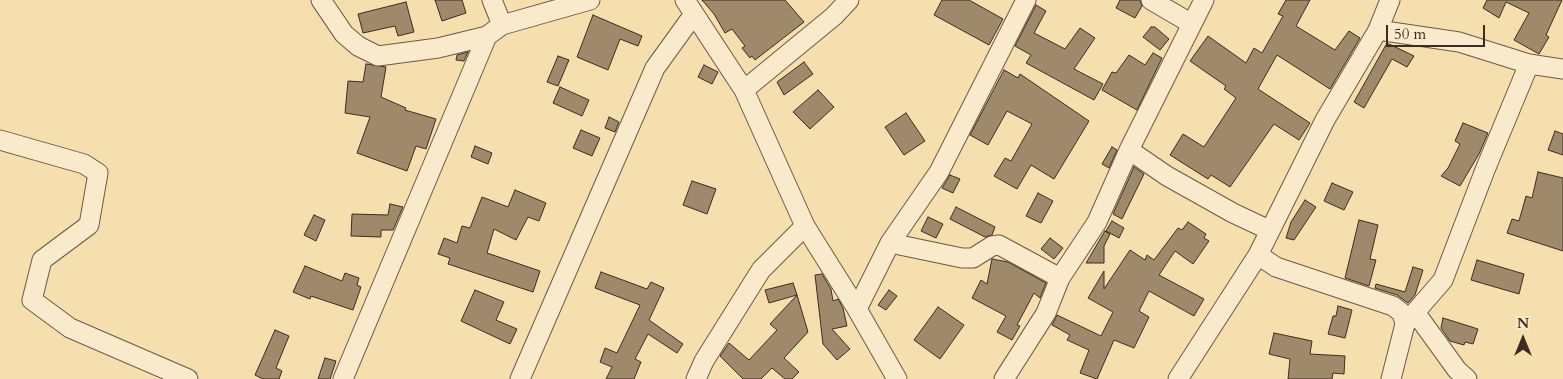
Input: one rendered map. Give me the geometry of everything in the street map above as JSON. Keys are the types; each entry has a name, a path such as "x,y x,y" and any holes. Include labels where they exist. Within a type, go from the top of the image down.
{"street":[{"path":"321,0 344,34 358,46 378,56 438,48 486,36 502,25 590,0"},
{"path":"492,0 502,25"},
{"path":"744,90 834,16 849,0"},
{"path":"857,309 890,243 939,172 1026,0"},
{"path":"1151,0 1192,24"},
{"path":"1004,379 1046,313 1060,278 1096,222 1129,150 1204,0"},
{"path":"1178,379 1258,255 1325,120 1378,30 1390,0"},
{"path":"520,379 655,68 690,7 744,90 805,226 857,309 897,379"},
{"path":"1378,30 1459,42 1530,64 1563,69"},
{"path":"343,379 486,36"},
{"path":"1391,379 1410,318 1443,280 1485,170 1530,64"},
{"path":"0,140 84,164 98,173 89,225 42,260 32,300 70,328 188,379"},
{"path":"1129,150 1167,176 1233,213 1269,230"},
{"path":"696,379 704,361 761,270 805,226"},
{"path":"890,243 962,258 974,258 992,246 999,245 1060,278"},
{"path":"1258,255 1276,267 1393,306 1410,318 1467,379"}],"building":[{"path":"435,0 462,0 466,13 442,21"},
{"path":"702,0 785,0 804,22 755,60 752,56 750,58 742,48 745,46 732,29 725,33 714,14"},
{"path":"942,0 969,0 1003,19 989,45 934,15"},
{"path":"1120,0 1140,0 1142,6 1135,18 1116,8"},
{"path":"1286,0 1310,0 1296,26 1335,50 1349,31 1360,38 1330,89 1277,55 1258,89 1310,123 1299,140 1274,124 1230,187 1211,175 1208,179 1170,155 1183,134 1204,147 1236,98 1224,89 1226,86 1190,61 1208,36 1246,63 1254,48 1262,53 1283,16 1278,14"},
{"path":"1487,0 1562,0 1546,35 1549,37 1539,54 1514,40 1529,13 1506,2 1499,18 1483,8"},
{"path":"406,2 414,32 398,36 395,26 363,33 358,14"},
{"path":"1036,5 1046,11 1034,33 1065,49 1080,28 1095,38 1074,69 1103,84 1094,100 1026,63 1031,55 1015,46"},
{"path":"593,15 642,36 638,46 620,39 608,70 577,57"},
{"path":"1151,27 1155,27 1169,39 1160,50 1143,37"},
{"path":"1387,43 1414,56 1407,67 1392,59 1364,108 1354,102"},
{"path":"468,52 464,61 456,60 457,55"},
{"path":"1153,53 1162,58 1137,110 1102,90 1112,72 1116,73 1129,55 1145,65"},
{"path":"558,56 569,60 558,86 547,82"},
{"path":"804,62 813,74 784,95 777,82"},
{"path":"366,64 386,67 381,97 406,108 405,110 436,119 426,149 416,146 407,171 357,153 370,117 345,113 348,81 363,82"},
{"path":"704,65 718,72 712,84 698,77"},
{"path":"1004,70 1018,78 1020,74 1089,121 1054,179 1031,165 1017,189 994,176 1005,158 1011,161 1032,124 1007,111 988,145 970,135"},
{"path":"560,87 589,100 582,116 553,103"},
{"path":"818,90 834,107 810,129 793,112"},
{"path":"906,113 925,141 904,155 885,127"},
{"path":"609,117 619,122 615,132 605,128"},
{"path":"1463,123 1488,133 1479,154 1460,186 1441,176 1448,168 1460,144 1455,141"},
{"path":"581,130 600,138 592,156 573,148"},
{"path":"1555,131 1563,134 1563,155 1548,150"},
{"path":"475,146 492,153 488,164 471,157"},
{"path":"1112,147 1117,150 1109,168 1102,164"},
{"path":"1134,167 1144,174 1122,219 1113,214"},
{"path":"1538,172 1563,178 1563,251 1507,233 1512,219 1519,221 1526,196 1532,198"},
{"path":"950,175 960,179 953,193 942,188"},
{"path":"692,181 716,189 707,214 683,205"},
{"path":"1332,183 1353,192 1344,210 1324,201"},
{"path":"515,190 546,203 539,221 528,217 516,240 494,229 487,253 540,271 533,292 448,264 450,258 438,254 444,238 457,243 462,226 470,228 482,197 508,207"},
{"path":"1038,193 1053,201 1041,223 1026,216"},
{"path":"1305,200 1316,207 1294,240 1286,238 1291,222"},
{"path":"390,204 403,207 393,230 381,230 381,237 351,236 352,214 388,215"},
{"path":"956,207 995,227 992,235 985,237 950,219"},
{"path":"314,215 325,220 316,241 304,235"},
{"path":"928,217 943,224 936,238 921,231"},
{"path":"1359,220 1378,225 1370,259 1376,260 1369,286 1345,278"},
{"path":"1112,221 1124,228 1119,238 1106,231"},
{"path":"1188,222 1206,234 1204,238 1209,241 1193,264 1175,251 1159,275 1204,299 1194,316 1149,291 1139,311 1149,317 1134,348 1114,340 1097,379 1080,373 1089,350 1067,340 1070,335 1052,325 1057,315 1101,336 1113,312 1088,298 1104,271 1104,289 1130,250 1145,260 1147,255 1154,260 1178,228 1182,230"},
{"path":"1105,231 1110,234 1104,246 1104,263 1086,263"},
{"path":"1050,238 1063,248 1054,259 1041,249"},
{"path":"992,259 1008,262 1046,283 1040,298 1034,293 1017,325 1020,326 1012,340 997,332 1006,316 972,298 981,280 987,284"},
{"path":"1477,260 1524,274 1519,294 1471,280"},
{"path":"305,266 342,281 345,273 359,278 357,285 361,287 353,310 311,296 310,299 293,292"},
{"path":"1413,267 1423,270 1415,295 1408,303 1397,295 1375,288 1376,284 1405,292"},
{"path":"601,272 647,289 651,282 664,288 649,320 683,344 677,353 648,334 635,359 641,362 634,379 606,379 612,367 600,362 605,348 617,353 640,305 595,288"},
{"path":"822,274 831,289 833,301 838,299 843,308 847,326 832,329 850,349 837,360 823,344 815,275"},
{"path":"793,283 797,295 769,303 765,290"},
{"path":"475,290 504,302 496,320 517,329 510,344 461,321"},
{"path":"889,290 897,296 886,310 878,305"},
{"path":"797,295 808,332 784,358 799,372 792,379 785,379 772,368 761,379 743,379 720,356 729,343 749,360 777,330 770,324"},
{"path":"1338,306 1352,310 1345,338 1328,334"},
{"path":"938,307 964,325 940,359 914,340"},
{"path":"1443,318 1478,329 1473,344 1465,342 1464,345 1450,341 1441,328"},
{"path":"275,330 289,336 276,368 282,371 279,379 263,379 255,375"},
{"path":"1274,333 1312,341 1310,354 1345,356 1344,374 1333,373 1332,379 1288,379 1290,359 1269,354"},
{"path":"325,358 336,361 330,379 318,379"}]}
